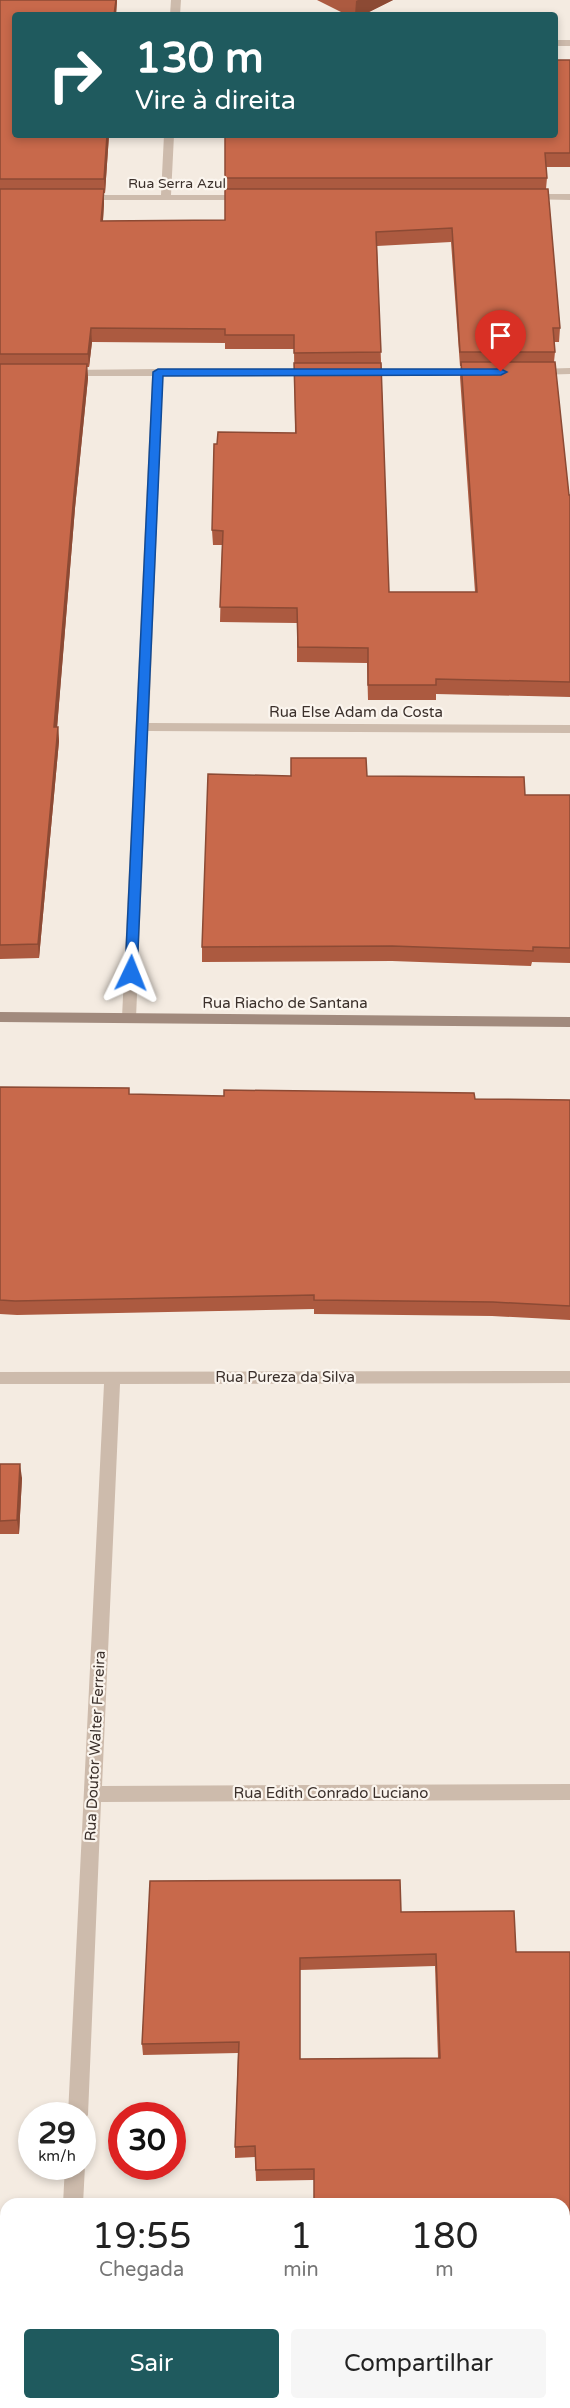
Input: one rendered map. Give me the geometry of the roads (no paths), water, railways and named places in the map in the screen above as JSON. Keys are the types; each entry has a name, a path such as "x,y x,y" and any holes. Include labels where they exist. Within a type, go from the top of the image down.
{"street":[{"path":"166,198 170,138"},
{"path":"511,197 570,197"},
{"name":"Rua Serra Azul","path":"71,198 261,198"},
{"path":"129,1018 158,372"},
{"path":"57,373 323,372"},
{"path":"346,372 488,372"},
{"path":"523,372 570,372"},
{"name":"Rua Else Adam da Costa","path":"142,727 570,729"},
{"name":"Rua Riacho de Santana","path":"0,1017 570,1022"},
{"name":"Rua Pureza da Silva","path":"0,1378 570,1377"},
{"name":"Rua Doutor Walter Ferreira","path":"79,2102 112,1378"},
{"name":"Rua Edith Conrado Luciano","path":"93,1794 570,1791"},
{"path":"73,2198 74,2180"}]}
